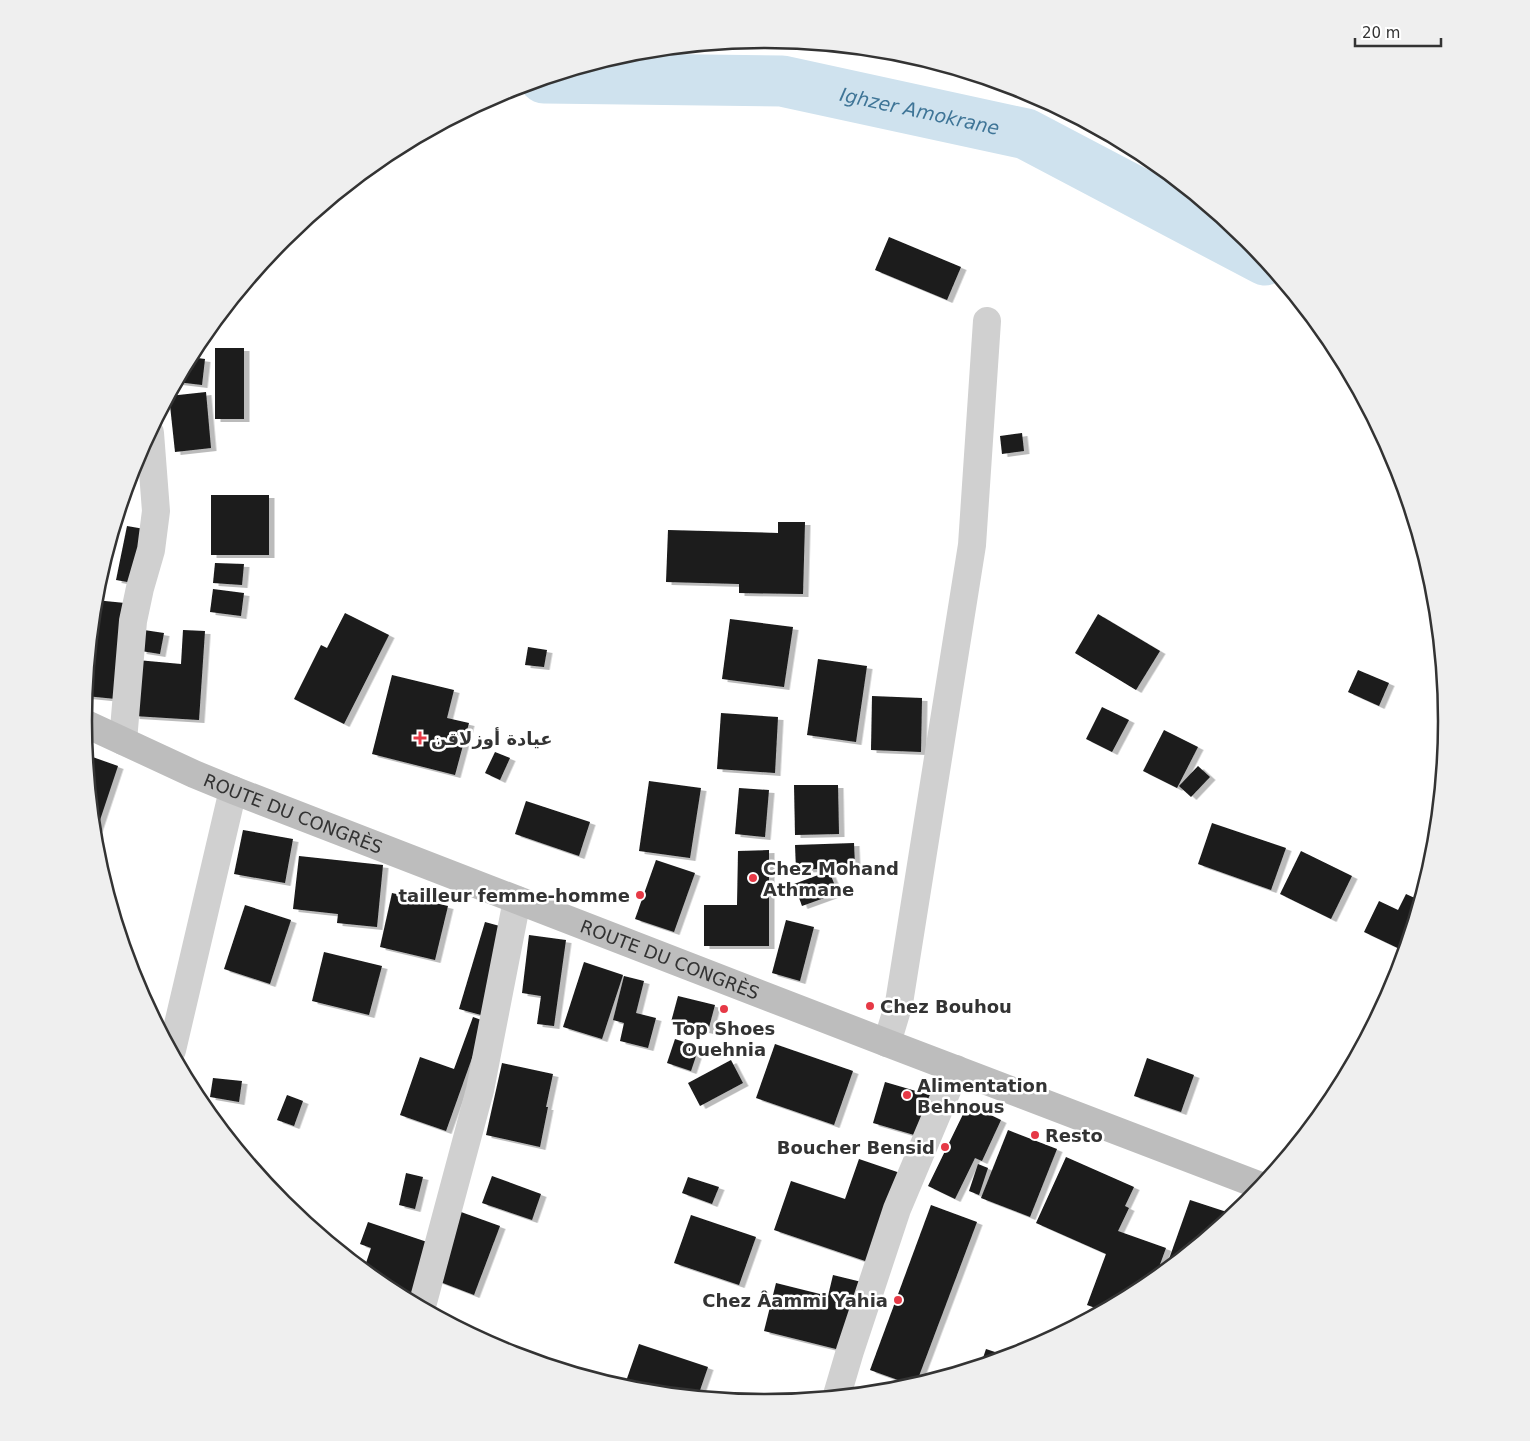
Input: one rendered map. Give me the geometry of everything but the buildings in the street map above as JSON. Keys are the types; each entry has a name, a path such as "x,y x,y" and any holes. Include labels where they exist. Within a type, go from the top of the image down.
{"main road":[{"name":"ROUTE DU CONGRÈS","path":"92,727 233,790 887,1044 1253,1183"}],"street":[{"path":"887,1044 901,994 972,545 987,321"},
{"path":"123,741 133,621 151,550 156,511 151,445"},
{"path":"174,1042 233,790"},
{"path":"424,1300 480,1090 517,900"},
{"path":"839,1389 897,1209 956,1069"}],"waterway":[{"name":"Ighzer Amokrane","path":"564,78 782,81 1026,134 1245,250"}],"place":[{"name":"عيادة أوزلاقن","path":"420,738"},
{"name":"Chez Mohand Athmane","path":"753,878"},
{"name":"tailleur femme-homme","path":"640,895"},
{"name":"Chez Bouhou","path":"870,1006"},
{"name":"Top Shoes Ouehnia","path":"724,1009"},
{"name":"Alimentation Behnous","path":"907,1095"},
{"name":"Resto","path":"1035,1135"},
{"name":"Boucher Bensid","path":"945,1147"},
{"name":"Chez Âammi Yahia","path":"898,1300"}]}
